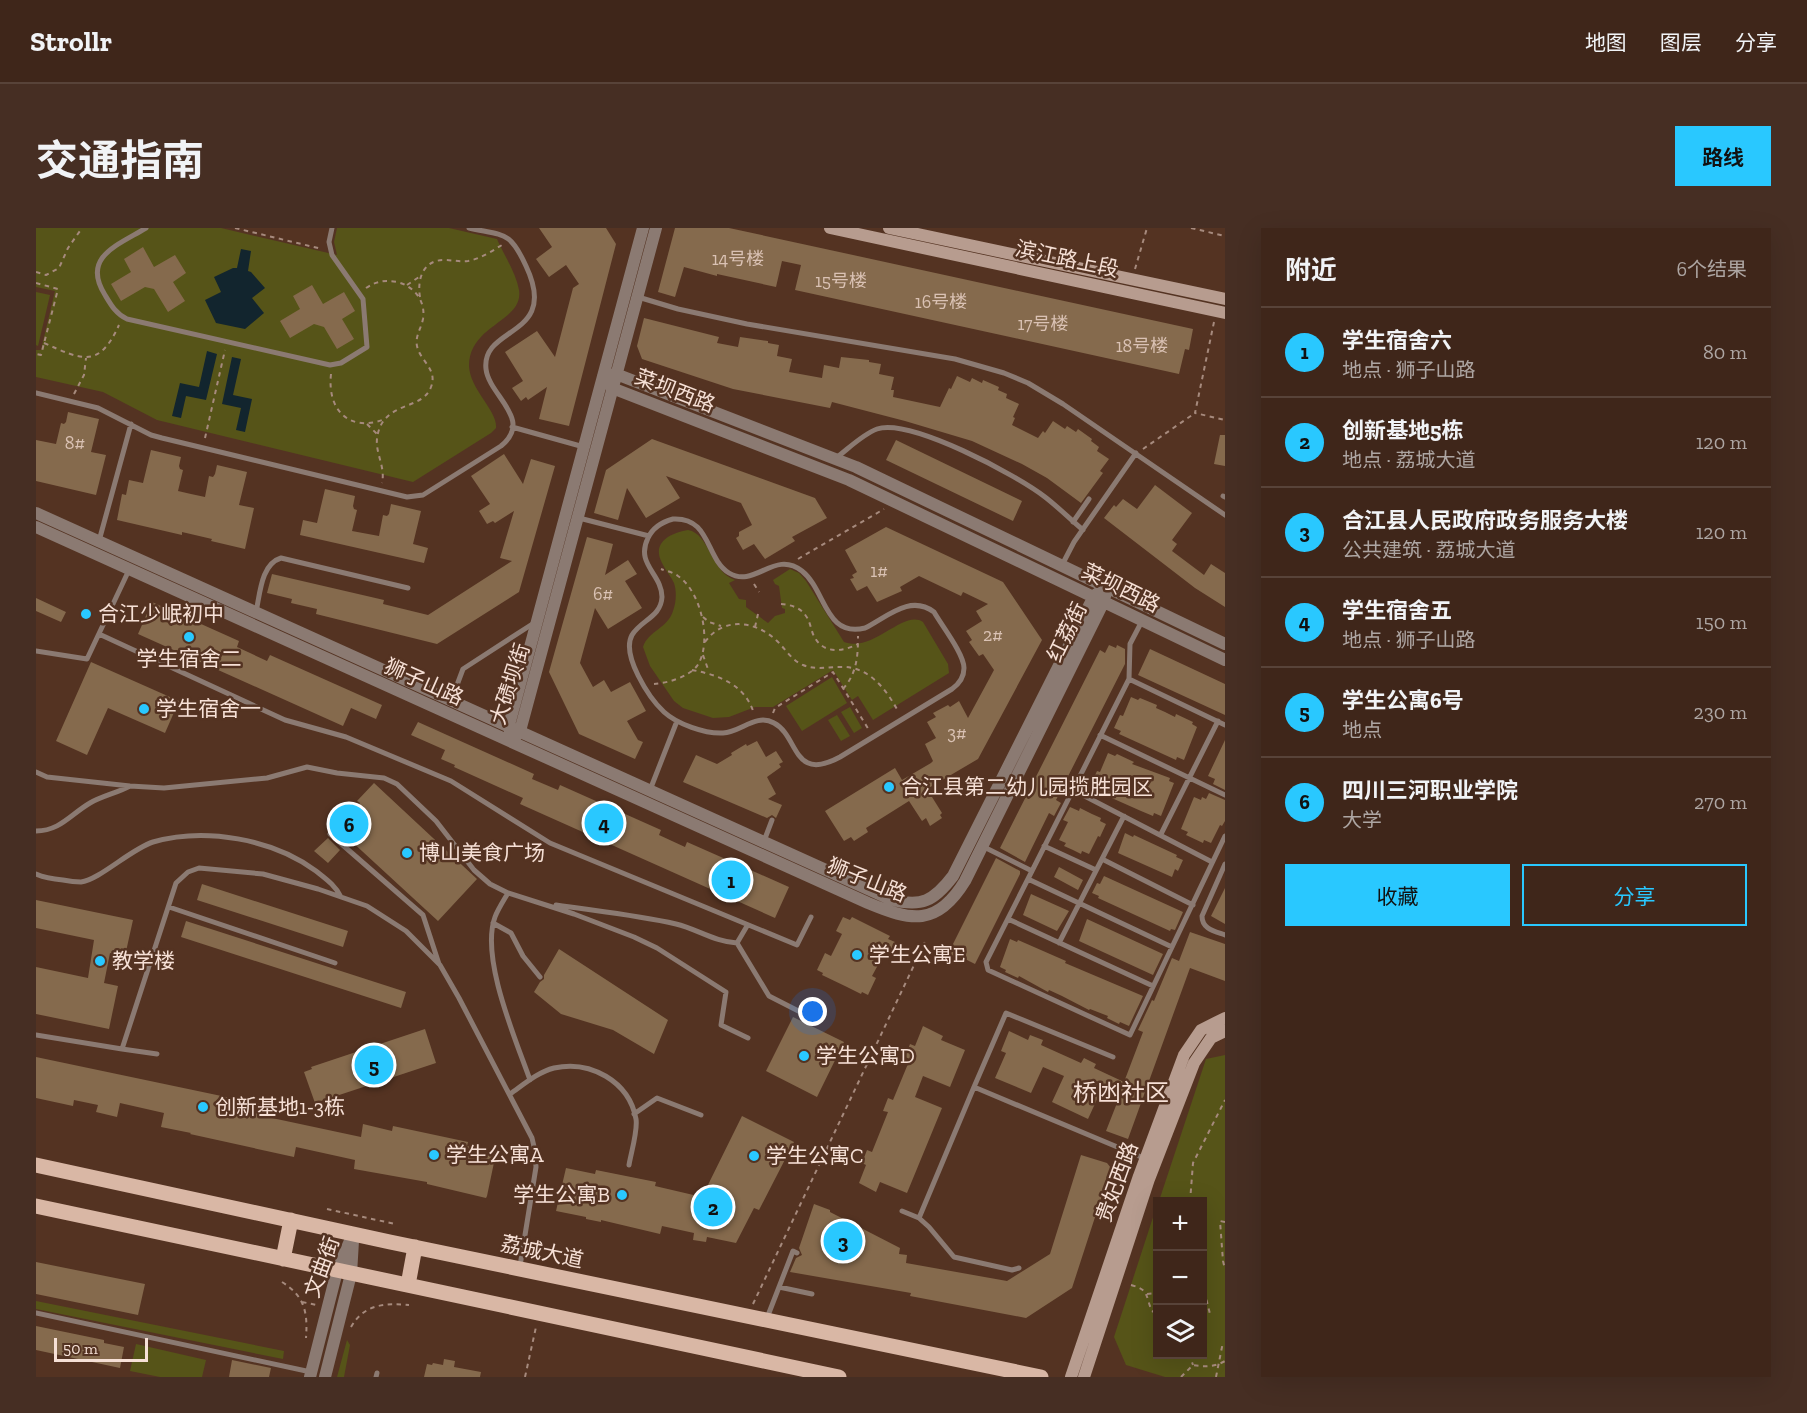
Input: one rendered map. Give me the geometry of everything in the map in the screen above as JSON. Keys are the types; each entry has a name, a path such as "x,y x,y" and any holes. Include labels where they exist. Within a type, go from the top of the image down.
{"main road":[{"name":"滨江路上段","path":"830,228 1221,312"},
{"name":"滨江路上段","path":"889,228 1225,299"},
{"name":"贵妃西路","path":"1084,1377 1150,1160 1188,1046 1201,1030 1225,1018"},
{"name":"贵妃西路","path":"1071,1377 1150,1160 1199,1053 1211,1038 1225,1031"},
{"name":"荔城大道","path":"36,1165 291,1221 1041,1377"},
{"path":"36,1206 839,1377"},
{"path":"283,1259 291,1221"},
{"path":"408,1286 415,1247"}],"street":[{"name":"大碛坝街","path":"514,728 572,516 584,447 643,228"},
{"name":"大碛坝街","path":"511,742 537,622 612,388 656,228"},
{"name":"菜坝西路","path":"1225,644 1107,586 835,459 616,374 603,376 612,388 788,455 896,502 1225,660"},
{"name":"狮子山路","path":"36,513 890,899 905,903 920,903 927,900"},
{"name":"狮子山路","path":"36,527 896,915 911,918 931,914"},
{"name":"红荔街","path":"931,914 940,910 957,895 977,844 1107,586"},
{"name":"红荔街","path":"927,900 944,889 977,844"},
{"name":"文曲街","path":"325,1377 353,1234"},
{"name":"文曲街","path":"311,1374 344,1272"}],"lane":[{"path":"146,228 107,252 97,269 99,286 114,310 122,316 332,365 341,363 367,347 363,299 331,251 329,242 332,228"},
{"path":"36,393 98,408 151,435 412,498 423,495 501,446 508,439 512,427 510,413 488,378 485,367 490,349 526,321 535,301 532,279 512,240 469,228"},
{"path":"637,297 678,309 747,324 955,359 993,369 1028,383 1136,453 1225,515"},
{"path":"99,541 131,424"},
{"path":"512,427 584,447"},
{"path":"835,459 878,429 890,427 908,430 984,461 1019,479 1045,497 1083,530"},
{"path":"1056,578 1083,530 1136,453"},
{"path":"1073,522 1089,499"},
{"path":"572,516 649,536"},
{"path":"680,519 692,523 697,527 722,567 733,575 752,576 770,566 787,565 796,567 806,574 836,622 845,628 858,630 865,628 907,606 924,606 934,612 963,662 963,674 957,685 873,737 825,763 811,763 798,755 783,731 769,721 755,721 723,733 710,732 677,721 664,712 644,684 630,656 629,645 632,636 640,626 655,615 662,598 660,589 646,564 644,549 654,528 666,521 680,519"},
{"path":"36,651 87,659 135,557"},
{"path":"253,626 268,566 281,558 408,588"},
{"path":"1143,620 1130,644 1129,679 986,962 988,970 1130,1035 1225,836"},
{"path":"451,701 463,669 537,622"},
{"path":"99,634 285,720 346,737 451,781 550,843 747,926 797,945 811,917"},
{"path":"1129,679 1225,725"},
{"path":"645,803 677,721"},
{"path":"1161,834 1218,722"},
{"path":"1100,735 1225,795"},
{"path":"36,772 47,777 164,788 267,778 308,767 384,778 397,784 436,821 474,870 490,884 574,914 657,948 726,992 721,1024 748,1038"},
{"path":"36,831 45,831 66,822 90,803 130,786"},
{"path":"1072,790 1212,862"},
{"path":"1059,943 1124,816"},
{"path":"764,841 772,820"},
{"path":"330,834 423,915 440,965 532,1138 536,1159 534,1182 519,1268"},
{"path":"36,874 46,879 82,882 93,878 150,843 177,837 237,839 269,845 306,864 335,886 341,897"},
{"path":"977,844 1032,871"},
{"path":"1044,846 1096,870"},
{"path":"1102,859 1193,905"},
{"path":"1225,864 1202,916 1204,926 1225,935"},
{"path":"122,1049 176,883 188,872 199,868 263,874 367,906 406,931 440,965"},
{"path":"1028,879 1172,947"},
{"path":"508,892 493,923 491,934 493,963 506,1011 530,1080"},
{"path":"543,904 633,915 679,925 723,942 737,943"},
{"path":"169,907 336,963"},
{"path":"1008,919 1153,986"},
{"path":"493,923 511,933 523,956 540,977"},
{"path":"737,943 747,926"},
{"path":"737,943 769,996 816,1020"},
{"path":"919,1218 1006,1013 1113,1057"},
{"path":"36,1035 157,1054"},
{"path":"510,1094 543,1072 555,1068 586,1068 606,1074 621,1088 636,1120 629,1165"},
{"path":"974,1087 1150,1160"},
{"path":"634,1114 657,1098 700,1114"},
{"path":"902,1211 919,1218 954,1257 1012,1269 1019,1268"},
{"path":"766,1319 793,1251 797,1253"},
{"path":"779,1287 812,1294"},
{"path":"36,1313 311,1374"}],"path":[{"path":"36,272 46,274 59,268 68,248 82,228"},
{"path":"235,228 331,251"},
{"path":"1132,280 1147,228"},
{"path":"1191,228 1225,236"},
{"path":"332,365 330,394 340,414 352,421 367,424 386,418 400,408 419,401 432,387 431,370 418,348 416,339 423,321 424,310 418,285 419,277 425,267 434,262 441,260 471,261 512,240"},
{"path":"36,354 41,355 58,289 37,284 40,274"},
{"path":"406,285 419,277"},
{"path":"359,293 380,281 389,281 412,288 420,297"},
{"path":"1136,453 1195,413 1221,312"},
{"path":"45,343 64,352 86,358 100,353 107,345 122,316"},
{"path":"203,448 226,342"},
{"path":"70,401 84,375 86,358"},
{"path":"1195,413 1225,420"},
{"path":"381,491 384,472 376,446 377,435 386,418"},
{"path":"367,424 377,435"},
{"path":"787,565 896,502"},
{"path":"646,564 679,576 695,596 701,614 705,642"},
{"path":"781,604 791,605 801,611 806,616 816,639 829,650 838,651 858,644"},
{"path":"701,614 709,622 724,626 742,624 755,627 776,640 803,665 823,668 843,666 870,675 884,688 903,719"},
{"path":"755,627 758,615"},
{"path":"644,684 672,680 692,670 697,665 705,642 711,634 724,626"},
{"path":"843,689 851,680 858,659 858,630"},
{"path":"702,652 710,673"},
{"path":"692,670 710,673 734,685 745,696 755,721"},
{"path":"769,721 775,708 833,672 873,737"},
{"path":"748,1316 926,940"},
{"path":"1190,1197 1193,1163 1225,1100"},
{"path":"327,1209 395,1224"},
{"path":"1225,1222 1220,1221 1225,1269"},
{"path":"282,1282 300,1297 306,1316 306,1338"},
{"path":"1131,1285 1142,1288 1147,1294 1153,1312"},
{"path":"1147,1294 1153,1293"},
{"path":"1207,1302 1210,1314"},
{"path":"349,1332 354,1321 365,1310 384,1305 408,1305"},
{"path":"525,1377 539,1313"},
{"path":"1216,1377 1223,1342"},
{"path":"1191,1359 1193,1365"},
{"path":"1193,1365 1205,1367 1225,1361"},
{"path":"1181,1377 1193,1365"}],"shaded area":[{"path":"36,228 221,228 337,255 334,242 337,228 449,228 497,239 515,277 519,290 518,301 505,317 478,341 471,352 469,366 474,383 493,415 496,428 413,482 157,420 103,392 36,377 36,350 41,350 55,291 36,287"},
{"path":"36,292 50,295 38,346 36,345"},
{"path":"688,530 701,538 720,569 735,580 729,583 739,599 746,600 746,607 768,623 775,616 785,613 785,609 782,608 779,586 773,580 790,569 799,573 806,581 844,642 855,644 866,642 906,621 923,622 948,664 949,673 873,720 858,696 852,700 833,670 773,707 755,707 729,717 713,718 683,708 674,701 650,666 643,647 649,637 667,622 675,605 674,583 663,566 659,549 669,536"},
{"path":"832,677 847,703 802,731 786,706"},
{"path":"850,707 862,728 854,733 841,712"},
{"path":"837,715 850,736 841,741 828,720"},
{"path":"1225,1055 1225,1377 1165,1377 1126,1365 1114,1337 1153,1217 1153,1359 1207,1359 1207,1197 1160,1197 1206,1059"},
{"path":"36,1301 284,1351 283,1359 36,1309"},
{"path":"347,1340 350,1345 344,1377 337,1377"},
{"path":"136,1344 206,1360 202,1377 160,1377 130,1371"}],"water":[{"path":"241,249 251,251 248,271 265,288 252,298 264,313 245,329 216,323 205,300 221,292 214,277 237,268"},
{"path":"207,351 217,354 206,400 186,396 181,418 172,416 180,383 199,387"},
{"path":"232,357 241,359 233,395 252,399 245,432 236,430 241,408 222,404"}],"building":[{"path":"539,228 606,228 616,244 569,426 539,419 547,387 528,400 526,397 521,401 512,388 523,381 505,352 537,331 555,357 573,288 579,284 566,265 549,277 536,259 552,247"},
{"path":"675,228 729,228 1193,329 1189,350 1185,349 1179,374 795,290 801,265 782,261 776,287 684,267 675,297 658,292"},
{"path":"143,247 154,267 175,255 186,273 173,282 185,301 168,312 154,289 145,287 121,301 111,284 131,272 124,259"},
{"path":"312,285 323,304 344,292 355,311 342,319 354,339 337,349 324,327 314,324 290,338 280,321 300,309 293,296"},
{"path":"644,318 719,337 717,343 738,347 740,337 779,345 777,356 792,359 789,372 822,378 824,365 839,368 841,357 869,360 869,362 881,364 879,374 894,377 891,390 894,390 893,397 940,407 957,376 970,382 972,378 982,383 983,380 999,387 998,390 1007,394 1006,398 1019,404 1012,425 1038,438 1043,431 1045,433 1053,421 1065,429 1067,426 1076,432 1078,429 1099,447 1097,451 1109,459 1100,471 1103,473 1081,503 1047,478 972,441 832,402 830,408 733,389 642,359 637,346"},
{"path":"68,412 99,419 91,452 106,455 96,495 36,481 36,440 56,444 61,423 66,422"},
{"path":"1220,435 1225,435 1225,466 1214,464"},
{"path":"652,439 815,498 827,518 792,537 795,541 765,559 754,544 743,550 736,538 739,532 752,525 741,503 666,476 680,498 646,518 627,488 618,520 594,513 606,470"},
{"path":"896,440 1022,501 1013,521 886,460"},
{"path":"151,450 181,457 179,466 183,470 178,491 191,494 205,497 209,476 213,477 217,465 247,472 239,505 254,508 245,549 182,532 182,535 117,520 122,494 126,495 129,480 143,483"},
{"path":"504,454 523,484 531,459 555,466 519,592 437,644 316,614 317,609 291,603 292,599 267,593 272,574 384,600 383,604 428,615 512,561 500,558 514,511 495,523 493,521 487,524 479,511 490,504 471,476"},
{"path":"1155,485 1192,513 1172,540 1177,544 1172,551 1204,575 1211,564 1225,573 1225,607 1195,588 1104,518 1114,505 1116,507 1123,499 1137,509"},
{"path":"325,489 355,496 353,506 357,510 352,531 379,536 383,515 389,514 391,504 421,511 413,544 428,548 424,563 300,535 303,520 317,523"},
{"path":"886,527 1003,582 1042,640 978,759 927,789 942,813 940,815 942,818 930,826 926,818 922,821 909,801 866,828 868,832 854,841 851,837 844,841 825,811 895,768 902,780 931,763 933,761 925,744 936,738 927,722 936,717 933,713 959,701 968,718 994,670 983,654 979,656 969,642 972,640 966,631 982,621 976,611 988,604 963,592 961,596 919,576 900,587 902,591 877,602 867,586 857,591 850,579 854,578 852,575 857,572 845,550"},
{"path":"587,537 613,544 605,575 628,560 637,574 625,581 642,608 608,629 595,608 580,663 593,687 604,680 611,692 630,682 646,711 627,721 638,740 643,742 635,759 579,734 549,672"},
{"path":"36,598 66,612 61,622 36,611"},
{"path":"152,602 239,641 237,647 267,661 270,655 382,705 376,719 351,708 343,726 138,634"},
{"path":"1109,645 1116,648 1117,645 1125,649 1125,664 1056,800 1061,803 1054,816 1049,813 1025,862 1000,848 1100,650 1105,653"},
{"path":"1150,649 1225,684 1225,715 1138,675"},
{"name":"学生宿舍一","path":"91,662 179,701 165,733 108,708 87,755 56,741"},
{"path":"1131,697 1138,700 1140,698 1157,705 1156,708 1175,717 1176,714 1193,722 1192,724 1197,727 1184,760 1177,757 1176,760 1119,734 1121,731 1114,728 1120,715 1123,716"},
{"path":"418,722 534,774 532,779 558,790 560,785 661,830 659,835 685,847 687,842 789,887 775,918 520,804 523,798 454,767 455,765 441,759 445,750 411,735"},
{"path":"1225,740 1225,790 1213,784 1215,779 1208,776"},
{"path":"757,741 766,757 776,751 783,762 779,764 781,767 767,777 776,794 768,799 782,805 776,818 772,815 767,818 683,782 696,755 717,764 746,744 747,746"},
{"path":"1108,753 1115,756 1117,754 1134,762 1132,764 1170,778 1169,781 1174,783 1161,816 1154,813 1153,816 1096,791 1098,787 1091,784 1097,771 1100,772"},
{"name":"博山美食广场","path":"374,783 477,879 438,921 350,840 347,842 334,831 360,803 357,801"},
{"path":"1209,793 1225,800 1225,821 1222,826 1220,825 1211,843 1204,840 1203,843 1186,835 1188,832 1181,829 1194,797 1201,800 1202,797 1206,799"},
{"path":"1070,807 1079,811 1080,808 1101,818 1100,821 1106,824 1089,854 1082,851 1081,854 1064,846 1066,843 1059,840 1068,822 1063,820"},
{"path":"1125,833 1177,855 1176,857 1183,860 1178,871 1175,869 1172,877 1118,853"},
{"path":"328,838 340,850 328,863 314,851"},
{"path":"996,858 1020,871 1020,874 975,964 961,957 960,960 948,954"},
{"path":"1059,867 1083,880 1078,890 1054,877"},
{"path":"1104,876 1183,912 1175,930 1170,931 1098,898 1099,896 1092,893"},
{"path":"202,884 348,931 343,947 197,900"},
{"path":"1225,888 1225,924 1211,916"},
{"path":"1031,894 1069,911 1057,931 1023,915"},
{"name":"教学楼","path":"36,900 133,920 125,956 110,953 104,983 118,986 109,1029 36,1014 36,967 88,978 94,940 36,928"},
{"name":"学生公寓E","path":"843,917 850,920 852,917 890,936 888,939 895,942 888,956 884,954 872,976 876,978 868,995 862,992 861,994 822,975 823,973 817,970 825,953 831,956 842,934 836,931"},
{"path":"1087,919 1163,954 1153,975 1079,941"},
{"path":"186,921 406,992 401,1008 181,937"},
{"path":"1190,932 1225,944 1225,981 1190,968 1128,1139 1106,1131 1117,1103 1099,1095 1088,1119 1052,1102 1064,1076 1043,1067 1031,1093 995,1078 1006,1053 1001,1051 1009,1031 1028,1040 1030,1035 1043,1040 1041,1045 1081,1063 1084,1058 1096,1064 1094,1068 1124,1082 1143,1032 1138,1030 1152,1000 1154,1001 1172,958 1179,961"},
{"path":"1010,939 1017,942 1018,940 1143,996 1129,1026 1120,1022 1119,1024 1107,1018 1108,1016 1089,1010 1019,976 1018,978 1005,972 1006,970 1000,967"},
{"path":"559,949 668,1020 654,1054 613,1030 561,1014 534,992 544,979"},
{"name":"学生公寓D","path":"793,1017 844,1042 817,1097 766,1071"},
{"path":"923,1026 943,1036 941,1040 965,1050 950,1087 923,1076 915,1097 942,1108 907,1193 880,1182 876,1192 859,1183 866,1165 862,1163 867,1150 872,1152 888,1112 883,1111 888,1098 893,1100 910,1059 905,1057 910,1044 915,1046"},
{"path":"425,1029 436,1063 315,1103 304,1072 312,1069 311,1067"},
{"path":"36,1057 274,1107 272,1118 361,1137 363,1124 392,1131 393,1126 468,1142 467,1146 496,1153 487,1196 486,1198 427,1184 427,1182 354,1169 355,1160 296,1147 294,1157 161,1127 164,1113 120,1103 117,1117 96,1112 98,1105 74,1100 73,1106 36,1098"},
{"path":"742,1116 794,1142 759,1210 754,1208 736,1243 707,1237 706,1242 693,1240 694,1233 662,1226 660,1234 556,1211 566,1168 595,1174 596,1170 656,1182 655,1186 702,1197"},
{"path":"1081,1155 1107,1163 1111,1168 1072,1288 1026,1318 910,1296 911,1293 790,1272 796,1258 802,1255 799,1248 814,1204 830,1210 900,1248 899,1254 907,1255 906,1263 1007,1281 1050,1254"},
{"path":"36,1262 145,1284 138,1315 36,1294"},
{"path":"36,1326 104,1340 104,1343 124,1347 120,1368 36,1350"},
{"path":"444,1359 455,1361 454,1367 481,1372 480,1377 424,1377 427,1364 443,1365"},
{"path":"232,1360 271,1368 269,1377 229,1377"}],"place":[{"name":"合江少岷初中","path":"86,614"},
{"name":"学生宿舍二","path":"189,637"},
{"name":"学生宿舍一","path":"144,709"},
{"name":"合江县第二幼儿园揽胜园区","path":"889,787"},
{"name":"学生宿舍五","path":"604,823"},
{"name":"四川三河职业学院","path":"349,824"},
{"name":"博山美食广场","path":"407,853"},
{"name":"学生宿舍六","path":"731,880"},
{"name":"学生公寓E","path":"857,955"},
{"name":"教学楼","path":"100,961"},
{"name":"学生公寓D","path":"804,1056"},
{"name":"学生公寓6号","path":"374,1065"},
{"name":"创新基地1-3栋","path":"203,1107"},
{"name":"学生公寓A","path":"434,1155"},
{"name":"学生公寓C","path":"754,1156"},
{"name":"学生公寓B","path":"622,1195"},
{"name":"创新基地5栋","path":"713,1207"},
{"name":"合江县人民政府政务服务大楼","path":"843,1241"}],"district":[{"name":"桥凼社区","path":"1121,1093"}]}
